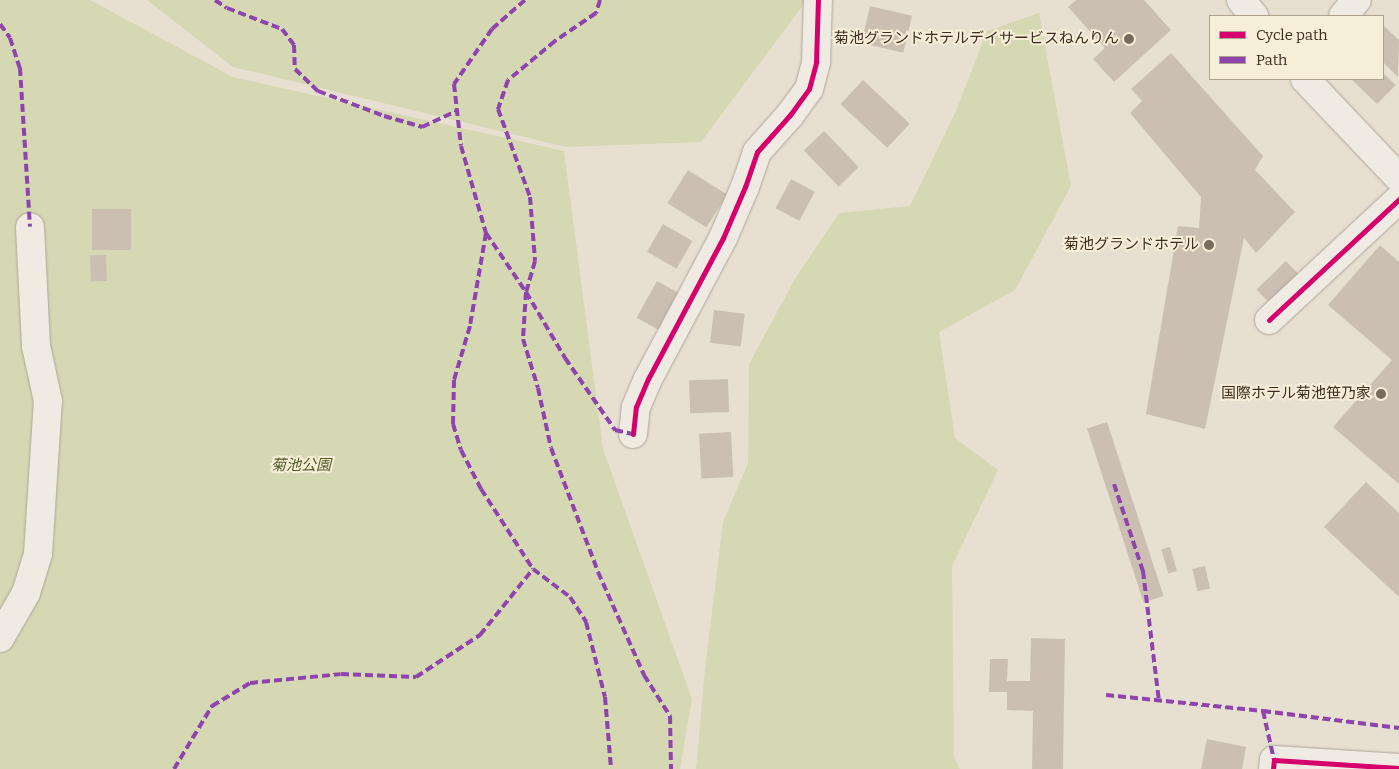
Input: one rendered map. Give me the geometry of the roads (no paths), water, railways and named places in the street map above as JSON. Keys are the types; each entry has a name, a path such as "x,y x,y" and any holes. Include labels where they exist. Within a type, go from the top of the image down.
{"street":[{"path":"633,434 636,407 648,379 723,238 745,187 757,152 809,89 816,62 818,0"},
{"path":"1241,0 1253,15"},
{"path":"1344,15 1357,0"},
{"path":"1306,80 1399,178"},
{"path":"1270,320 1399,199"},
{"path":"0,638 26,593 38,544 48,401 36,346 30,227"},
{"path":"1273,769 1274,760 1399,768"}],"place":[{"name":"菊池グランドホテルデイサービスねんりん","path":"1129,39"},
{"name":"菊池グランドホテル","path":"1209,245"},
{"name":"国際ホテル菊池笹乃家","path":"1381,394"}],"park label":[{"name":"菊池公園","path":"301,466"}]}
